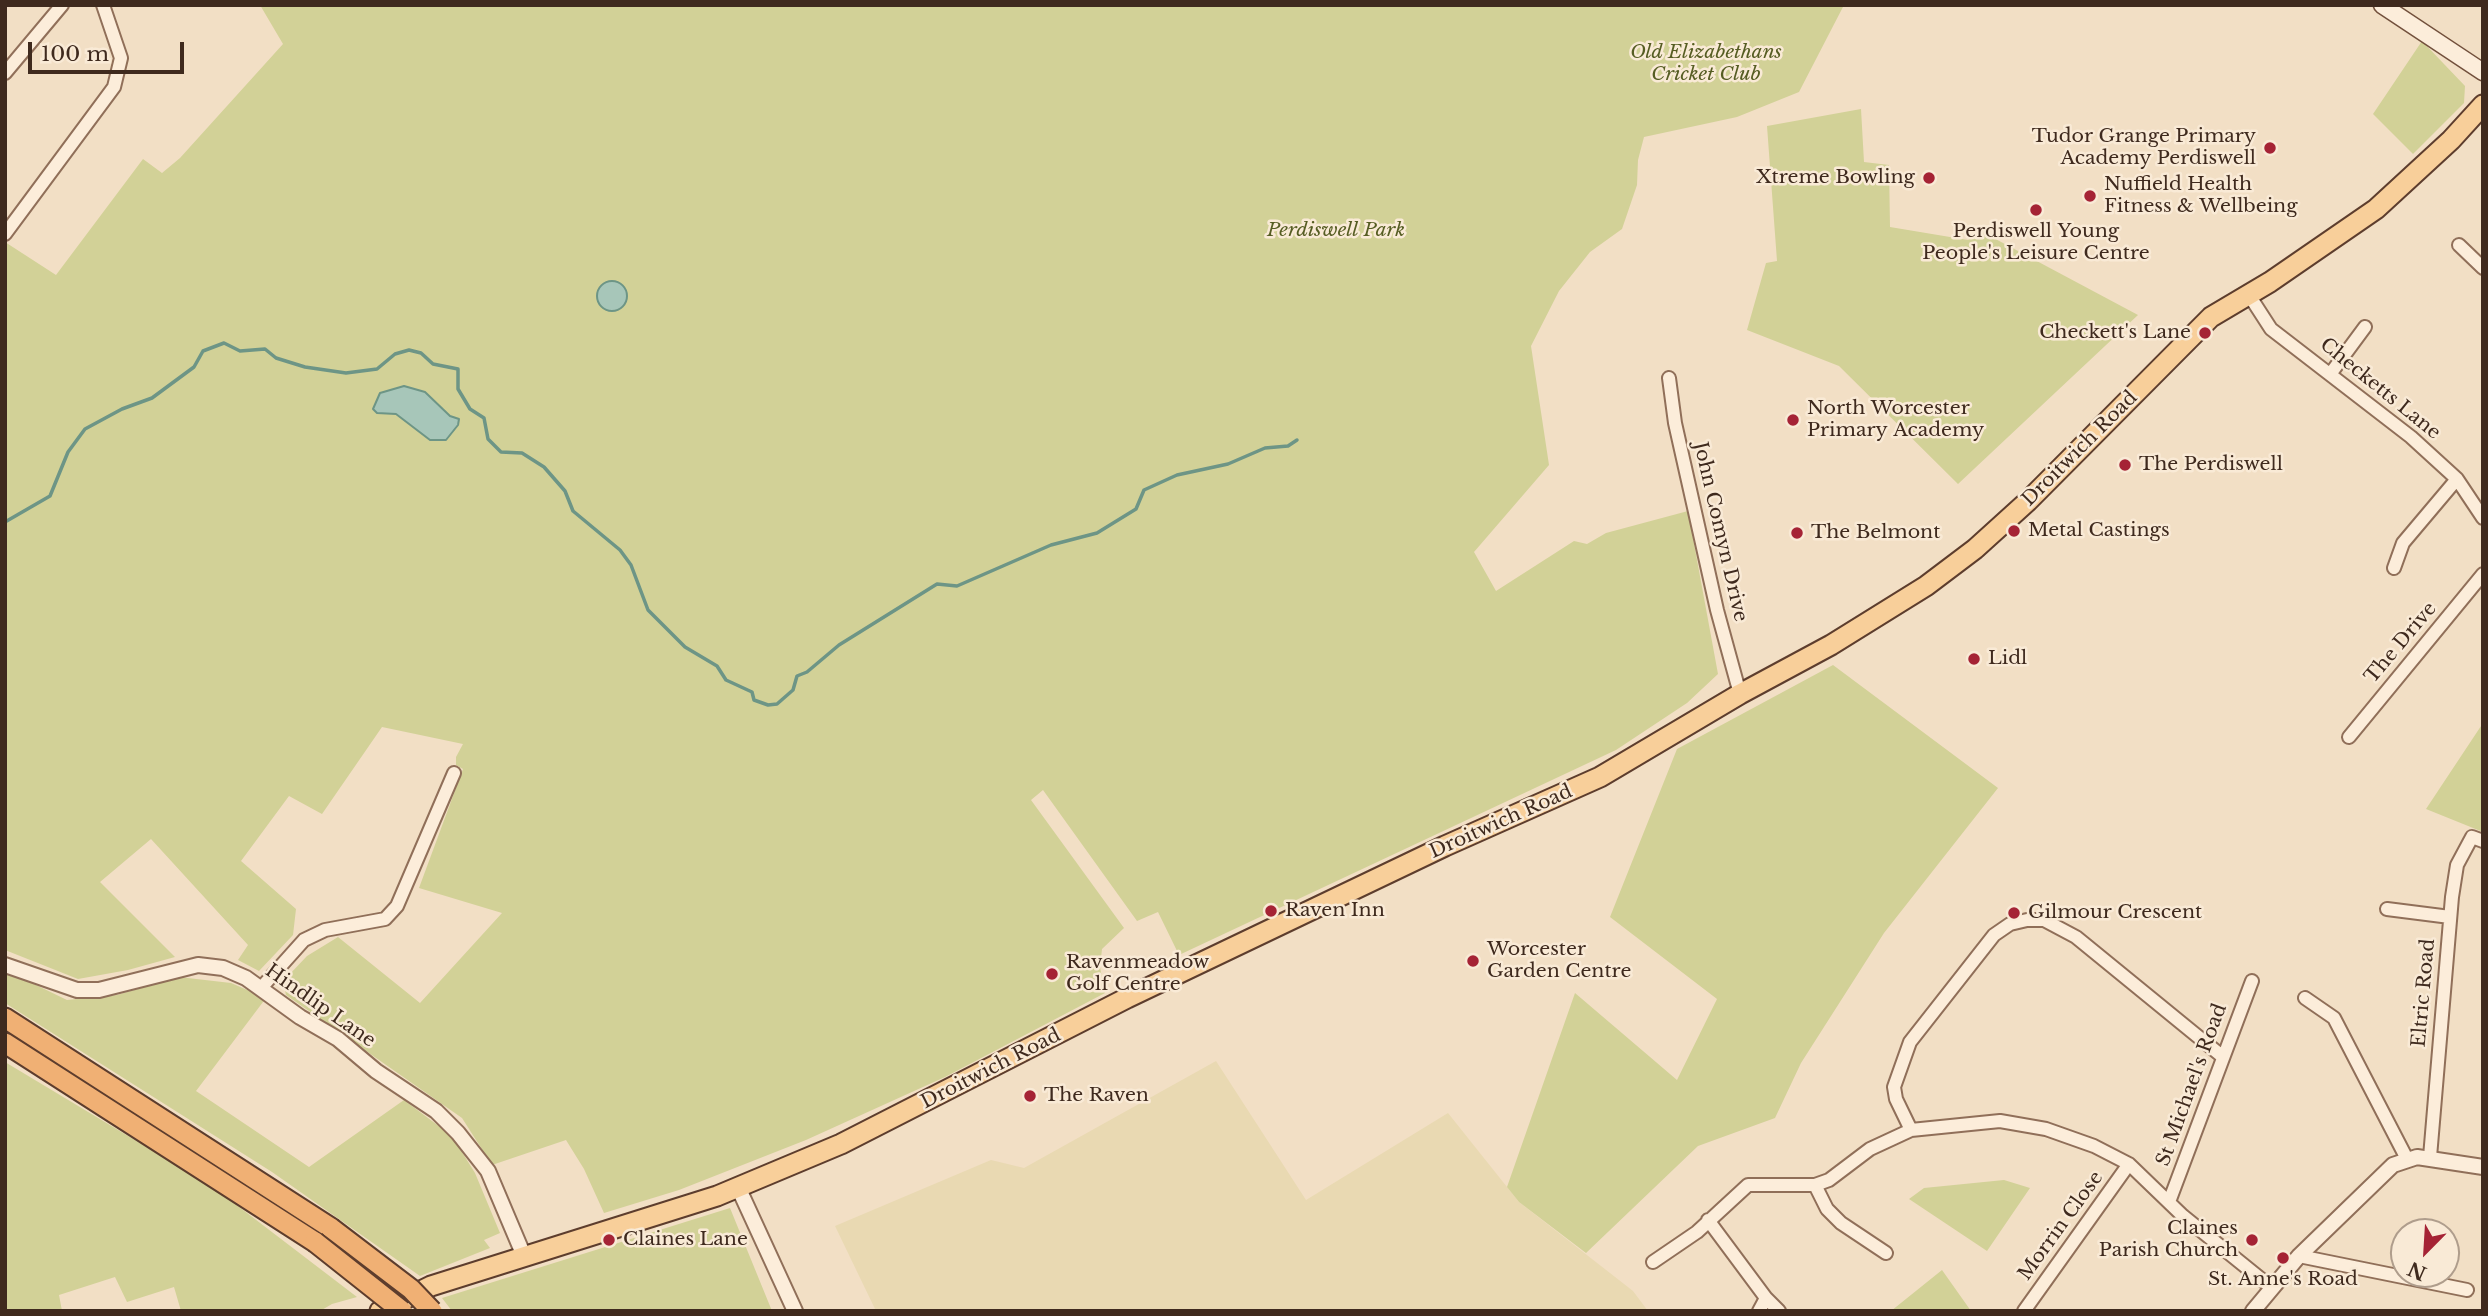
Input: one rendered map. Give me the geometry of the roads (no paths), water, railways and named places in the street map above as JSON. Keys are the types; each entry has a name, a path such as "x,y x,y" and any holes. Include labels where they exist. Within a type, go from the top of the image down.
{"highway":[{"path":"5,1018 331,1228 411,1289 432,1311"},
{"path":"5,1043 315,1242 402,1311"}],"main road":[{"path":"2382,5 2483,72"},
{"name":"Droitwich Road","path":"380,1311 431,1286 738,1187 841,1144 1167,979 1446,846 1600,777 1740,694 1831,645 1890,609 1975,549 2028,501 2211,317 2249,295 2375,209 2451,140 2483,105"}],"street":[{"path":"5,74 62,5"},
{"path":"5,234 114,87 121,58 103,5"},
{"path":"2459,246 2483,268"},
{"name":"Checketts Lane","path":"2249,295 2271,329 2411,436 2457,479 2483,519"},
{"path":"2331,373 2365,327"},
{"name":"John Comyn Drive","path":"1669,378 1675,423 1717,610 1740,694"},
{"path":"2394,568 2403,543 2457,479"},
{"name":"The Drive","path":"2348,737 2483,574"},
{"path":"261,988 304,940 325,930 385,919 397,906 454,773"},
{"name":"Eltric Road","path":"2430,1157 2450,917 2457,865 2477,839"},
{"path":"2387,909 2450,917"},
{"path":"1911,1130 1894,1087 1910,1042 1994,935 2010,924 2044,920 2076,937 2223,1057"},
{"name":"Hindlip Lane","path":"5,965 77,990 99,990 198,965 223,968 261,988 292,1012 338,1039 376,1071 436,1111 458,1133 488,1171 524,1256"},
{"name":"St Michael's Road","path":"2169,1202 2252,981"},
{"path":"2305,998 2334,1018 2407,1159"},
{"path":"1653,1262 1697,1232 1748,1185 1815,1185 1829,1181 1870,1149 1911,1130 2000,1121 2046,1129 2094,1146 2129,1164 2169,1202 2272,1288"},
{"path":"2253,1311 2299,1256 2393,1165 2407,1159 2430,1157 2483,1167"},
{"name":"Morrin Close","path":"2024,1311 2129,1164"},
{"path":"1815,1185 1827,1209 1878,1252"},
{"path":"738,1187 795,1311"},
{"path":"1708,1220 1766,1298 1779,1311"},
{"path":"2299,1256 2468,1290"},
{"path":"1759,1311 1766,1298"}],"waterway":[{"path":"5,522 50,496 68,452 85,429 122,409 152,398 194,367 203,351 224,343 240,351 265,349 276,358 305,367 346,373 377,369 395,354 409,350 421,353 433,364 458,369 458,389 470,409 484,418 488,439 501,452 522,453 544,467 565,491 573,511 620,550 631,565 648,610 685,647 717,666 726,680 752,692 754,700 768,705 777,704 793,690 797,676 807,672 839,645 937,584 957,586 1051,545 1097,533 1136,509 1144,490 1177,475 1228,464 1265,448 1288,446 1297,440"}],"place":[{"name":"Tudor Grange Primary Academy Perdiswell","path":"2270,148"},
{"name":"Xtreme Bowling","path":"1929,178"},
{"name":"Nuffield Health Fitness & Wellbeing","path":"2090,196"},
{"name":"Perdiswell Young People's Leisure Centre","path":"2036,210"},
{"name":"Checkett's Lane","path":"2205,333"},
{"name":"North Worcester Primary Academy","path":"1793,420"},
{"name":"The Perdiswell","path":"2125,465"},
{"name":"Metal Castings","path":"2014,531"},
{"name":"The Belmont","path":"1797,533"},
{"name":"Lidl","path":"1974,659"},
{"name":"Raven Inn","path":"1271,911"},
{"name":"Gilmour Crescent","path":"2014,913"},
{"name":"Worcester Garden Centre","path":"1473,961"},
{"name":"Ravenmeadow Golf Centre","path":"1052,974"},
{"name":"The Raven","path":"1030,1096"},
{"name":"Claines Lane","path":"609,1240"},
{"name":"Claines Parish Church","path":"2252,1240"},
{"name":"St. Anne's Road","path":"2283,1258"}],"park label":[{"name":"Old Elizabethans Cricket Club","path":"1706,64"},
{"name":"Perdiswell Park","path":"1336,231"}]}
